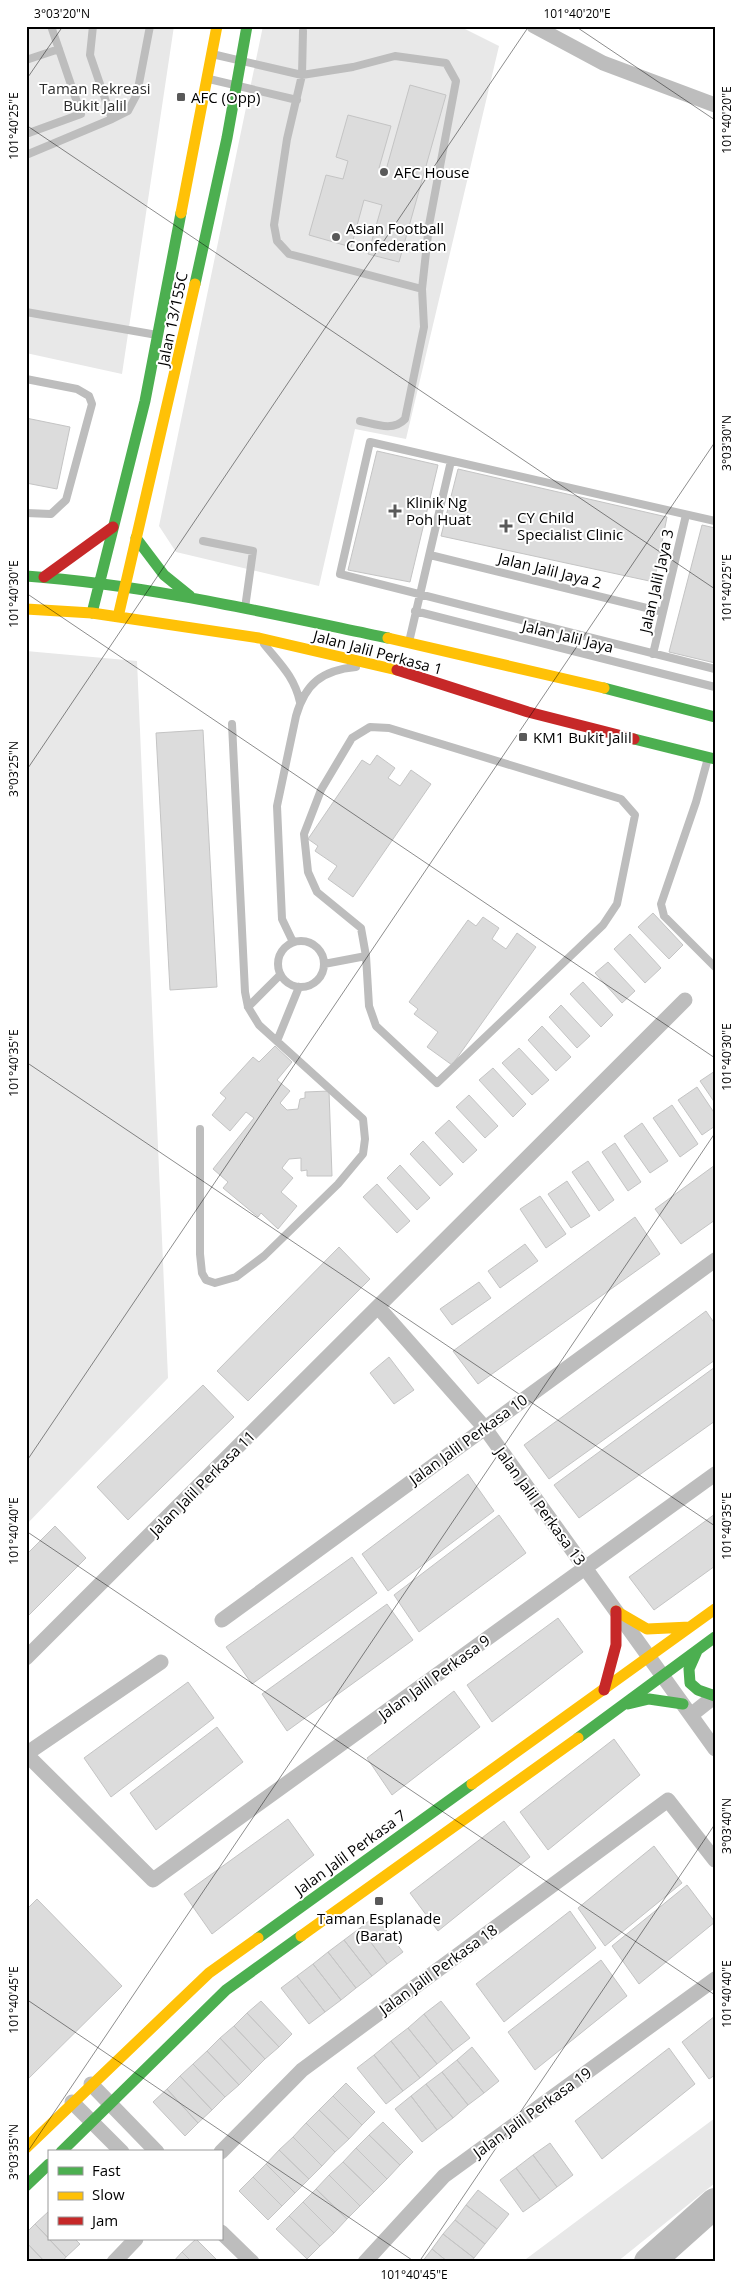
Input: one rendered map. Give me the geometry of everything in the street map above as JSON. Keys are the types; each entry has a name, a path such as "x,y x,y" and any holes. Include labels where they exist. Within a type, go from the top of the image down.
{"main road":[{"name":"Jalan 13/155C","path":"92,613 98,583 146,401 217,26"},
{"name":"Jalan 13/155C","path":"118,617 179,357 237,86 247,26"},
{"path":"159,335 173,330 187,319"},
{"path":"159,335 171,345 179,357"},
{"path":"44,577 113,527"},
{"path":"136,538 164,575 192,598"},
{"name":"Jalan Jalil Perkasa 1","path":"26,576 124,586 245,608 410,642 715,717"},
{"name":"Jalan Jalil Perkasa 1","path":"26,609 92,613 259,638 380,665 528,712 712,758"},
{"name":"Jalan Jalil Perkasa 7","path":"26,2148 209,1973 715,1609"},
{"path":"616,1611 647,1629 690,1627"},
{"path":"604,1690 613,1664 616,1645 616,1611"},
{"path":"63,2150 226,1990 621,1707 715,1637"},
{"path":"696,1651 689,1669 690,1683 698,1690 715,1696"},
{"path":"621,1707 649,1699 687,1709"},
{"path":"26,2186 48,2165"}],"street":[{"path":"534,26 603,63 715,105"},
{"name":"Jalan Jalil Perkasa 11","path":"26,1658 685,1000"},
{"name":"Jalan Jalil Perkasa 10","path":"222,1620 715,1260"},
{"name":"Jalan Jalil Perkasa 13","path":"378,1307 484,1427 715,1749"},
{"name":"Jalan Jalil Perkasa 9","path":"26,1754 153,1880 715,1474"},
{"path":"26,1754 161,1662"},
{"path":"687,1709 715,1696"},
{"name":"Jalan Jalil Perkasa 18","path":"222,2151 302,2070 668,1800 715,1860"},
{"name":"Jalan Jalil Perkasa 19","path":"365,2262 444,2176 715,1979"},
{"path":"91,2084 155,2150"},
{"path":"72,2102 120,2150"},
{"path":"222,2233 252,2262"},
{"path":"114,2262 135,2240"}],"lane":[{"path":"26,134 81,114 51,26"},
{"path":"94,26 90,55 112,119"},
{"path":"26,155 128,111 137,94 150,26"},
{"path":"303,31 302,75 287,139 274,225 278,241 289,254 422,289"},
{"path":"26,60 59,49"},
{"path":"212,54 302,75 354,67 395,56 446,63 456,81 429,225 422,289 424,327 405,419 399,425 391,427 360,421"},
{"path":"208,78 297,100"},
{"path":"26,312 159,335"},
{"path":"26,378 77,389 89,396 92,404 66,500 51,514 26,513"},
{"path":"715,521 686,516 370,442 340,574 715,669"},
{"path":"410,642 415,611 421,595 451,461"},
{"name":"Jalan Jalil Jaya 3","path":"653,654 686,516"},
{"path":"203,541 253,551 245,608"},
{"name":"Jalan Jalil Jaya 2","path":"430,555 663,612"},
{"name":"Jalan Jalil Jaya","path":"415,611 715,687"},
{"path":"259,638 291,676 300,702"},
{"path":"293,942 282,919 277,806 300,702 309,687 338,669 380,665"},
{"path":"200,1129 201,1263 202,1273 206,1280 214,1283 236,1277 264,1256 338,1184 363,1154 365,1139 363,1119 259,1025 248,1007 245,992 232,724"},
{"path":"370,727 388,728 621,799 635,815 617,904 603,925 437,1083 376,1026 369,1006 366,956 361,928 317,892 308,872 304,834 321,790 352,738 370,727"},
{"path":"712,758 661,904 664,916 715,967"},
{"path":"300,941 314,945 323,956 324,964 319,978 306,987 299,987 285,981 280,975 278,959 286,946 293,942 300,941"},
{"path":"324,964 366,956"},
{"path":"248,1007 280,975"},
{"path":"277,1041 299,987"}],"green space":[{"name":"Taman Rekreasi Bukit Jalil","path":"26,26 174,26 122,374 26,353"},
{"name":"Asian Football Confederation","path":"263,26 459,26 499,46 406,439 355,429 319,586 176,552 159,526"},
{"path":"26,651 137,661 168,1378 26,1525"},
{"path":"715,2118 715,2183 617,2262 522,2262"}],"building":[{"name":"AFC House","path":"410,85 446,95 399,262 368,254 382,205 364,200 351,247 309,235 326,175 343,179 348,161 336,157 348,115 391,126 379,168 386,170"},
{"path":"26,418 70,427 57,489 26,483"},
{"path":"377,451 438,465 410,582 348,570"},
{"path":"458,469 667,517 654,582 441,536"},
{"path":"702,525 715,528 715,663 669,652"},
{"path":"203,730 217,987 170,990 156,733"},
{"path":"377,755 395,768 388,778 400,786 411,770 431,784 353,897 328,879 337,866 315,851 318,846 308,839 362,760 370,765"},
{"path":"653,913 683,945 669,959 638,927"},
{"path":"483,917 499,928 492,939 506,949 517,933 536,947 452,1065 427,1047 438,1032 414,1014 418,1009 409,1002 468,920 476,926"},
{"path":"630,934 661,968 645,983 614,949"},
{"path":"608,962 635,991 622,1003 595,973"},
{"path":"583,982 613,1015 601,1027 570,994"},
{"path":"561,1005 590,1036 577,1048 549,1017"},
{"path":"542,1026 571,1057 556,1071 528,1040"},
{"path":"275,1046 292,1062 277,1080 290,1091 280,1103 287,1110 298,1109 300,1099 305,1098 305,1092 329,1091 332,1176 307,1176 307,1170 301,1171 301,1158 289,1159 282,1168 293,1178 281,1192 297,1206 278,1229 261,1213 258,1217 223,1188 228,1182 213,1169 254,1118 246,1112 230,1131 212,1115 226,1098 220,1093 253,1057 259,1062"},
{"path":"519,1048 549,1080 532,1095 502,1063"},
{"path":"493,1068 526,1104 513,1117 479,1080"},
{"path":"715,1071 715,1103 700,1081"},
{"path":"697,1087 715,1114 715,1126 702,1135 678,1100"},
{"path":"469,1095 498,1126 485,1138 456,1107"},
{"path":"672,1105 698,1144 680,1157 653,1118"},
{"path":"449,1120 477,1150 463,1163 435,1133"},
{"path":"642,1123 668,1161 650,1173 624,1136"},
{"path":"423,1141 453,1174 440,1186 410,1154"},
{"path":"615,1143 641,1182 628,1191 602,1152"},
{"path":"588,1161 614,1200 599,1211 572,1172"},
{"path":"400,1165 430,1198 417,1210 387,1178"},
{"path":"715,1165 715,1220 681,1244 655,1209"},
{"path":"567,1181 590,1216 571,1228 548,1194"},
{"path":"377,1184 410,1221 397,1233 363,1197"},
{"path":"540,1196 566,1234 546,1248 520,1209"},
{"path":"635,1217 660,1254 478,1384 453,1351"},
{"path":"525,1244 538,1261 500,1288 488,1271"},
{"path":"339,1247 370,1279 248,1401 217,1371"},
{"path":"479,1282 491,1298 452,1325 440,1309"},
{"path":"706,1311 715,1324 715,1360 549,1479 524,1445"},
{"path":"389,1357 414,1390 394,1404 370,1373"},
{"path":"715,1367 715,1421 579,1518 554,1485"},
{"path":"203,1385 234,1417 128,1520 97,1487"},
{"path":"468,1474 494,1511 388,1591 362,1554"},
{"path":"715,1514 715,1566 654,1610 629,1577"},
{"path":"499,1515 526,1553 419,1632 394,1595"},
{"path":"55,1526 86,1558 26,1618 26,1555"},
{"path":"352,1557 377,1593 252,1684 226,1647"},
{"path":"387,1604 413,1640 287,1731 262,1694"},
{"path":"558,1618 583,1652 492,1722 467,1685"},
{"path":"188,1682 214,1718 111,1797 84,1758"},
{"path":"454,1691 480,1727 392,1795 367,1758"},
{"path":"217,1727 243,1762 156,1830 130,1793"},
{"path":"614,1739 640,1775 548,1850 520,1812"},
{"path":"288,1819 314,1855 212,1934 184,1894"},
{"path":"504,1821 530,1857 438,1931 410,1893"},
{"path":"654,1846 682,1883 605,1946 578,1908"},
{"path":"687,1885 715,1922 639,1984 612,1946"},
{"path":"37,1899 122,1986 26,2081 26,1910"},
{"path":"570,1911 596,1948 504,2022 476,1984"},
{"path":"375,1916 403,1952 387,1964 360,1928"},
{"path":"360,1928 387,1964 372,1976 344,1940"},
{"path":"344,1940 372,1976 356,1988 328,1952"},
{"path":"328,1952 356,1988 341,2000 313,1964"},
{"path":"601,1960 627,1996 535,2070 508,2032"},
{"path":"313,1964 341,2000 325,2012 297,1976"},
{"path":"297,1976 325,2012 309,2024 281,1988"},
{"path":"261,2001 292,2034 279,2047 247,2013"},
{"path":"441,2001 470,2038 453,2051 424,2014"},
{"path":"247,2013 279,2047 265,2059 234,2026"},
{"path":"424,2014 453,2051 437,2064 408,2028"},
{"path":"715,2016 715,2075 709,2079 682,2042"},
{"path":"234,2026 265,2059 252,2072 220,2038"},
{"path":"408,2028 437,2064 420,2078 391,2041"},
{"path":"220,2038 252,2072 239,2085 207,2051"},
{"path":"391,2041 420,2078 403,2091 374,2055"},
{"path":"472,2047 499,2081 484,2093 457,2060"},
{"path":"669,2048 695,2084 602,2159 575,2121"},
{"path":"207,2051 239,2085 225,2097 193,2064"},
{"path":"374,2055 403,2091 386,2104 357,2068"},
{"path":"457,2060 484,2093 468,2105 442,2072"},
{"path":"193,2064 225,2097 212,2110 180,2076"},
{"path":"442,2072 468,2105 453,2118 426,2084"},
{"path":"180,2076 212,2110 198,2123 167,2089"},
{"path":"346,2083 375,2112 362,2125 333,2096"},
{"path":"426,2084 453,2118 437,2130 411,2096"},
{"path":"167,2089 198,2123 185,2136 153,2102"},
{"path":"333,2096 362,2125 349,2139 319,2110"},
{"path":"411,2096 437,2130 422,2142 395,2109"},
{"path":"319,2110 349,2139 335,2152 306,2123"},
{"path":"383,2122 413,2152 400,2165 369,2135"},
{"path":"306,2123 335,2152 322,2166 293,2137"},
{"path":"369,2135 400,2165 387,2179 356,2148"},
{"path":"293,2137 322,2166 309,2179 279,2150"},
{"path":"550,2143 573,2175 557,2187 533,2155"},
{"path":"356,2148 387,2179 374,2192 343,2162"},
{"path":"279,2150 309,2179 295,2193 266,2164"},
{"path":"533,2155 557,2187 540,2200 516,2168"},
{"path":"343,2162 374,2192 360,2206 329,2175"},
{"path":"266,2164 295,2193 282,2206 253,2177"},
{"path":"516,2168 540,2200 523,2212 500,2180"},
{"path":"329,2175 360,2206 347,2219 316,2189"},
{"path":"253,2177 282,2206 268,2220 239,2191"},
{"path":"316,2189 347,2219 334,2233 303,2202"},
{"path":"478,2190 509,2214 497,2229 466,2205"},
{"path":"303,2202 334,2233 320,2246 289,2216"},
{"path":"466,2205 497,2229 485,2244 455,2220"},
{"path":"48,2212 48,2237 35,2224"},
{"path":"289,2216 320,2246 307,2259 276,2229"},
{"path":"455,2220 485,2244 474,2258 443,2234"},
{"path":"35,2224 66,2257 62,2262 45,2262 26,2242 26,2233"},
{"path":"443,2234 474,2258 471,2262 448,2262 432,2249"},
{"path":"50,2240 76,2240 80,2244 66,2257"},
{"path":"197,2240 219,2262 192,2262 182,2252"},
{"path":"26,2242 45,2262 26,2262"},
{"path":"432,2249 448,2262 422,2262"},
{"path":"182,2252 192,2262 173,2262"}],"waterway":[{"path":"649,2262 715,2203"}],"traffic: fast":[{"path":"195,284 227,138 247,26"},
{"path":"92,613 145,401 181,213"},
{"path":"136,538 164,575 190,596"},
{"path":"26,576 72,580 163,593 388,638"},
{"path":"604,688 715,717"},
{"path":"634,739 715,759"},
{"path":"578,1738 715,1637"},
{"path":"697,1651 689,1669 690,1683 698,1690 715,1696"},
{"path":"628,1704 649,1699 683,1704"},
{"path":"258,1938 472,1784"},
{"path":"63,2150 226,1990 301,1936"},
{"path":"26,2186 48,2165"}],"traffic: slow":[{"path":"181,213 217,26"},
{"path":"118,617 195,284"},
{"path":"26,609 92,613 259,638 397,670"},
{"path":"388,638 604,688"},
{"path":"472,1784 715,1609"},
{"path":"616,1611 647,1629 690,1627"},
{"path":"301,1936 578,1738"},
{"path":"26,2148 209,1973 258,1938"}],"traffic: jam":[{"path":"44,577 113,527"},
{"path":"397,670 528,712 634,739"},
{"path":"604,1690 616,1645 616,1611"}],"place":[{"name":"AFC (Opp)","path":"181,97"},
{"name":"AFC House","path":"384,172"},
{"name":"Asian Football Confederation","path":"336,237"},
{"name":"Klinik Ng Poh Huat","path":"395,511"},
{"name":"CY Child Specialist Clinic","path":"506,526"},
{"name":"KM1 Bukit Jalil","path":"523,737"},
{"name":"Taman Esplanade (Barat)","path":"379,1901"}]}
